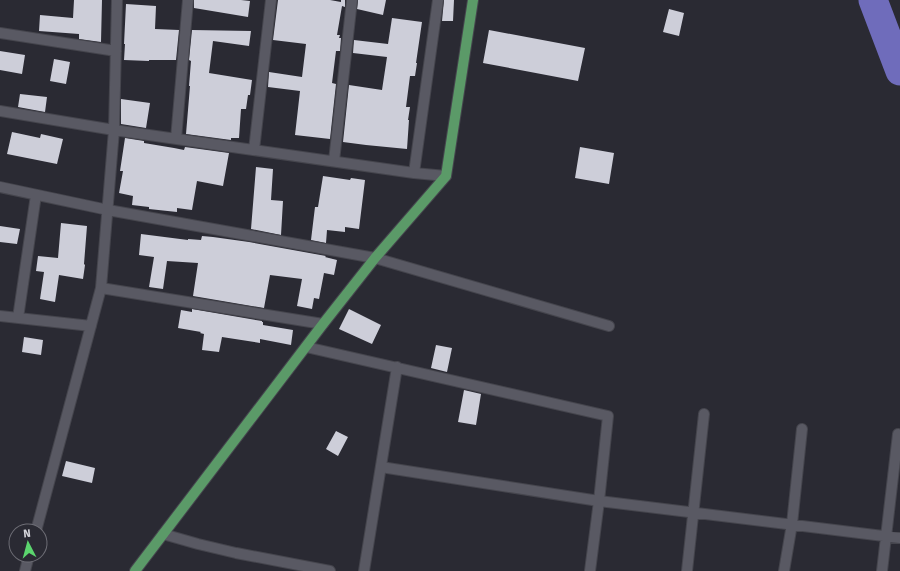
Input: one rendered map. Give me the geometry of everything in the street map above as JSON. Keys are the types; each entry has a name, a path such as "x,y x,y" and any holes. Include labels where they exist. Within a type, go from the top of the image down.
{"main road":[{"path":"135,571 323,324 375,258 446,176 473,0"}],"street":[{"path":"38,523 101,288 114,130 117,0"},
{"path":"176,139 188,0"},
{"path":"254,150 271,0"},
{"path":"334,161 352,0"},
{"path":"414,173 438,0"},
{"path":"0,33 116,51"},
{"path":"0,111 114,130 414,173 446,176"},
{"path":"0,187 108,210 375,258 609,326"},
{"path":"18,318 36,195"},
{"path":"101,288 323,324"},
{"path":"0,316 91,326"},
{"path":"306,347 608,416 590,571"},
{"path":"364,571 397,368"},
{"path":"687,571 704,414"},
{"path":"784,571 792,524 802,429"},
{"path":"882,571 898,434"},
{"path":"381,467 599,501 900,538"},
{"path":"163,534 236,553 330,571"}],"building":[{"path":"74,0 102,0 101,42 79,39 79,34 39,31 40,15 73,18"},
{"path":"194,0 250,1 248,17 194,8"},
{"path":"278,0 330,0 341,2 341,0 345,0 345,7 342,6 337,35 340,35 339,38 341,38 340,51 336,51 332,83 336,84 330,139 295,135 300,91 268,87 269,72 302,77 306,44 273,40"},
{"path":"358,0 386,0 383,15 357,9"},
{"path":"444,0 454,0 453,21 442,21"},
{"path":"126,4 156,6 155,29 179,30 176,60 124,60"},
{"path":"669,9 684,13 679,36 663,32"},
{"path":"392,18 422,22 415,76 410,76 406,107 410,107 407,149 343,142 349,85 382,90 387,57 353,53 354,40 388,44"},
{"path":"192,30 251,31 249,46 213,41 209,73 252,80 246,109 241,109 239,138 231,138 231,140 186,134 190,86 191,61 189,60"},
{"path":"489,30 585,48 578,81 483,63"},
{"path":"0,51 25,55 22,74 0,70"},
{"path":"54,59 70,62 66,84 50,81"},
{"path":"20,94 47,97 45,112 18,107"},
{"path":"121,99 150,103 146,128 121,124"},
{"path":"12,132 40,138 41,134 63,139 57,164 7,154"},
{"path":"125,138 184,150 185,147 229,153 223,186 197,181 192,210 177,208 177,212 149,209 149,207 132,205 133,196 119,193 123,171 120,171"},
{"path":"580,147 614,153 609,184 575,178"},
{"path":"256,167 273,169 271,200 283,201 281,235 251,229"},
{"path":"323,176 350,180 351,178 365,180 359,229 345,227 345,232 327,230 326,243 311,240 315,207 318,207"},
{"path":"61,223 87,226 85,265 83,279 59,275 55,302 40,299 44,272 36,271 38,256 58,258"},
{"path":"0,226 20,229 17,244 0,242"},
{"path":"141,234 188,240 201,240 202,236 213,237 326,256 325,257 337,260 334,275 324,273 319,299 314,298 312,309 297,306 302,279 270,275 264,308 193,296 198,263 167,261 163,289 149,287 154,257 139,255"},
{"path":"192,309 262,321 263,325 293,330 291,345 260,339 260,343 222,337 219,352 202,350 204,334 200,333 201,332 178,328 181,310 192,312"},
{"path":"349,309 381,325 372,344 339,329"},
{"path":"24,337 43,340 41,355 22,352"},
{"path":"436,345 452,348 447,372 431,368"},
{"path":"464,390 481,394 476,425 458,422"},
{"path":"336,431 348,437 338,456 326,449"},
{"path":"66,461 95,468 92,483 62,476"}],"waterway":[{"path":"873,0 900,71"}]}
